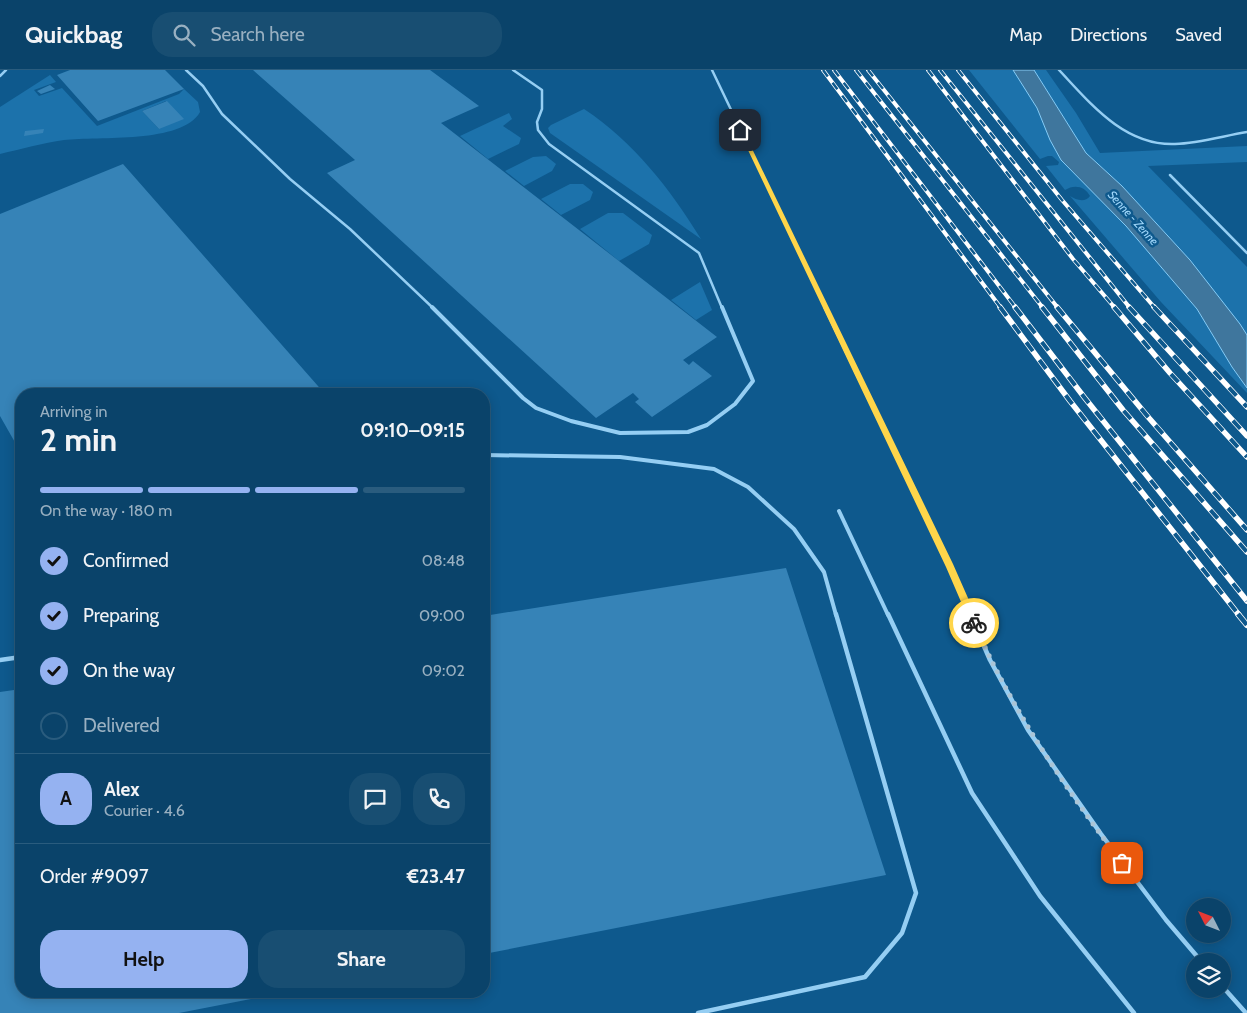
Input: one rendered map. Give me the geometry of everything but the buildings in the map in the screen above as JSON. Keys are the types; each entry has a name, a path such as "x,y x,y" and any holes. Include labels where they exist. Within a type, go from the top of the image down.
{"lane":[{"path":"0,76 6,70"},
{"path":"186,70 203,86 222,114 242,134 290,180 357,235 412,287 522,398 536,408 571,421 620,433 688,432 707,425 735,404 753,380 699,253 549,144 538,130 542,109 542,90 513,70"},
{"path":"712,70 950,567 990,660 1028,730 1100,834 1166,920 1194,953"},
{"path":"1059,70 1116,126 1134,137 1163,144 1247,132"},
{"path":"1170,175 1247,253"},
{"path":"490,455 620,457 714,469 748,487 794,530 824,572 916,893 902,933 865,977 698,1013"},
{"path":"840,511 909,662 972,793 1040,896 1134,1013"},
{"path":"0,660 15,659"},
{"path":"1231,996 1246,1013"}],"shaded area":[{"path":"969,70 1013,70 1075,173 1126,226 1197,309 1247,388 1247,393 1161,302 1070,196 1078,200 1086,200 1090,196 1088,193 1079,187 1065,190 1046,166 1058,165 1059,162 1052,156 1040,159"},
{"path":"1034,70 1046,70 1076,113 1100,153 1247,146 1247,162 1148,166 1247,267 1247,335 1190,260 1122,186 1086,153"},
{"path":"50,75 56,82 34,90 39,96 62,88 97,126 179,94 184,89 198,102 200,112 190,122 176,129 158,134 64,140 0,154 0,107","holes":["166,101 159,129 142,111"]},
{"path":"584,109 635,151 677,202 701,239 550,133 548,128 551,125"},
{"path":"509,113 512,119 503,126 521,138 519,144 488,159 460,136"},
{"path":"546,156 556,164 552,171 524,186 505,171 533,157"},
{"path":"570,184 583,184 593,192 590,200 561,215 541,199"},
{"path":"608,213 623,213 652,235 649,244 619,261 580,229"},
{"path":"700,282 712,310 696,320 671,300"}],"water":[{"name":"Senne - Zenne","path":"1013,70 1034,70 1086,153 1122,186 1190,260 1240,324 1247,335 1247,388 1197,309 1126,226 1061,160 1050,140 1037,108"}],"railway":[{"path":"823,70 1001,308"},
{"path":"834,70 1016,308"},
{"path":"856,70 1043,308"},
{"path":"868,70 1058,308"},
{"path":"928,70 1073,259 1115,308"},
{"path":"940,70 1130,308"},
{"path":"958,70 1062,200 1155,308"},
{"path":"1000,307 1070,401 1239,615"},
{"path":"1015,307 1084,397 1247,601"},
{"path":"1042,307 1123,410 1247,552"},
{"path":"1057,307 1149,418 1247,530"},
{"path":"1114,307 1170,373 1247,457"},
{"path":"1129,307 1247,436"},
{"path":"1154,307 1247,407"},
{"path":"1238,614 1247,625"}],"way so far":[{"path":"974,623 990,660 1028,730 1122,863"}],"route":[{"path":"740,130 882,423 950,567 974,623"}]}
